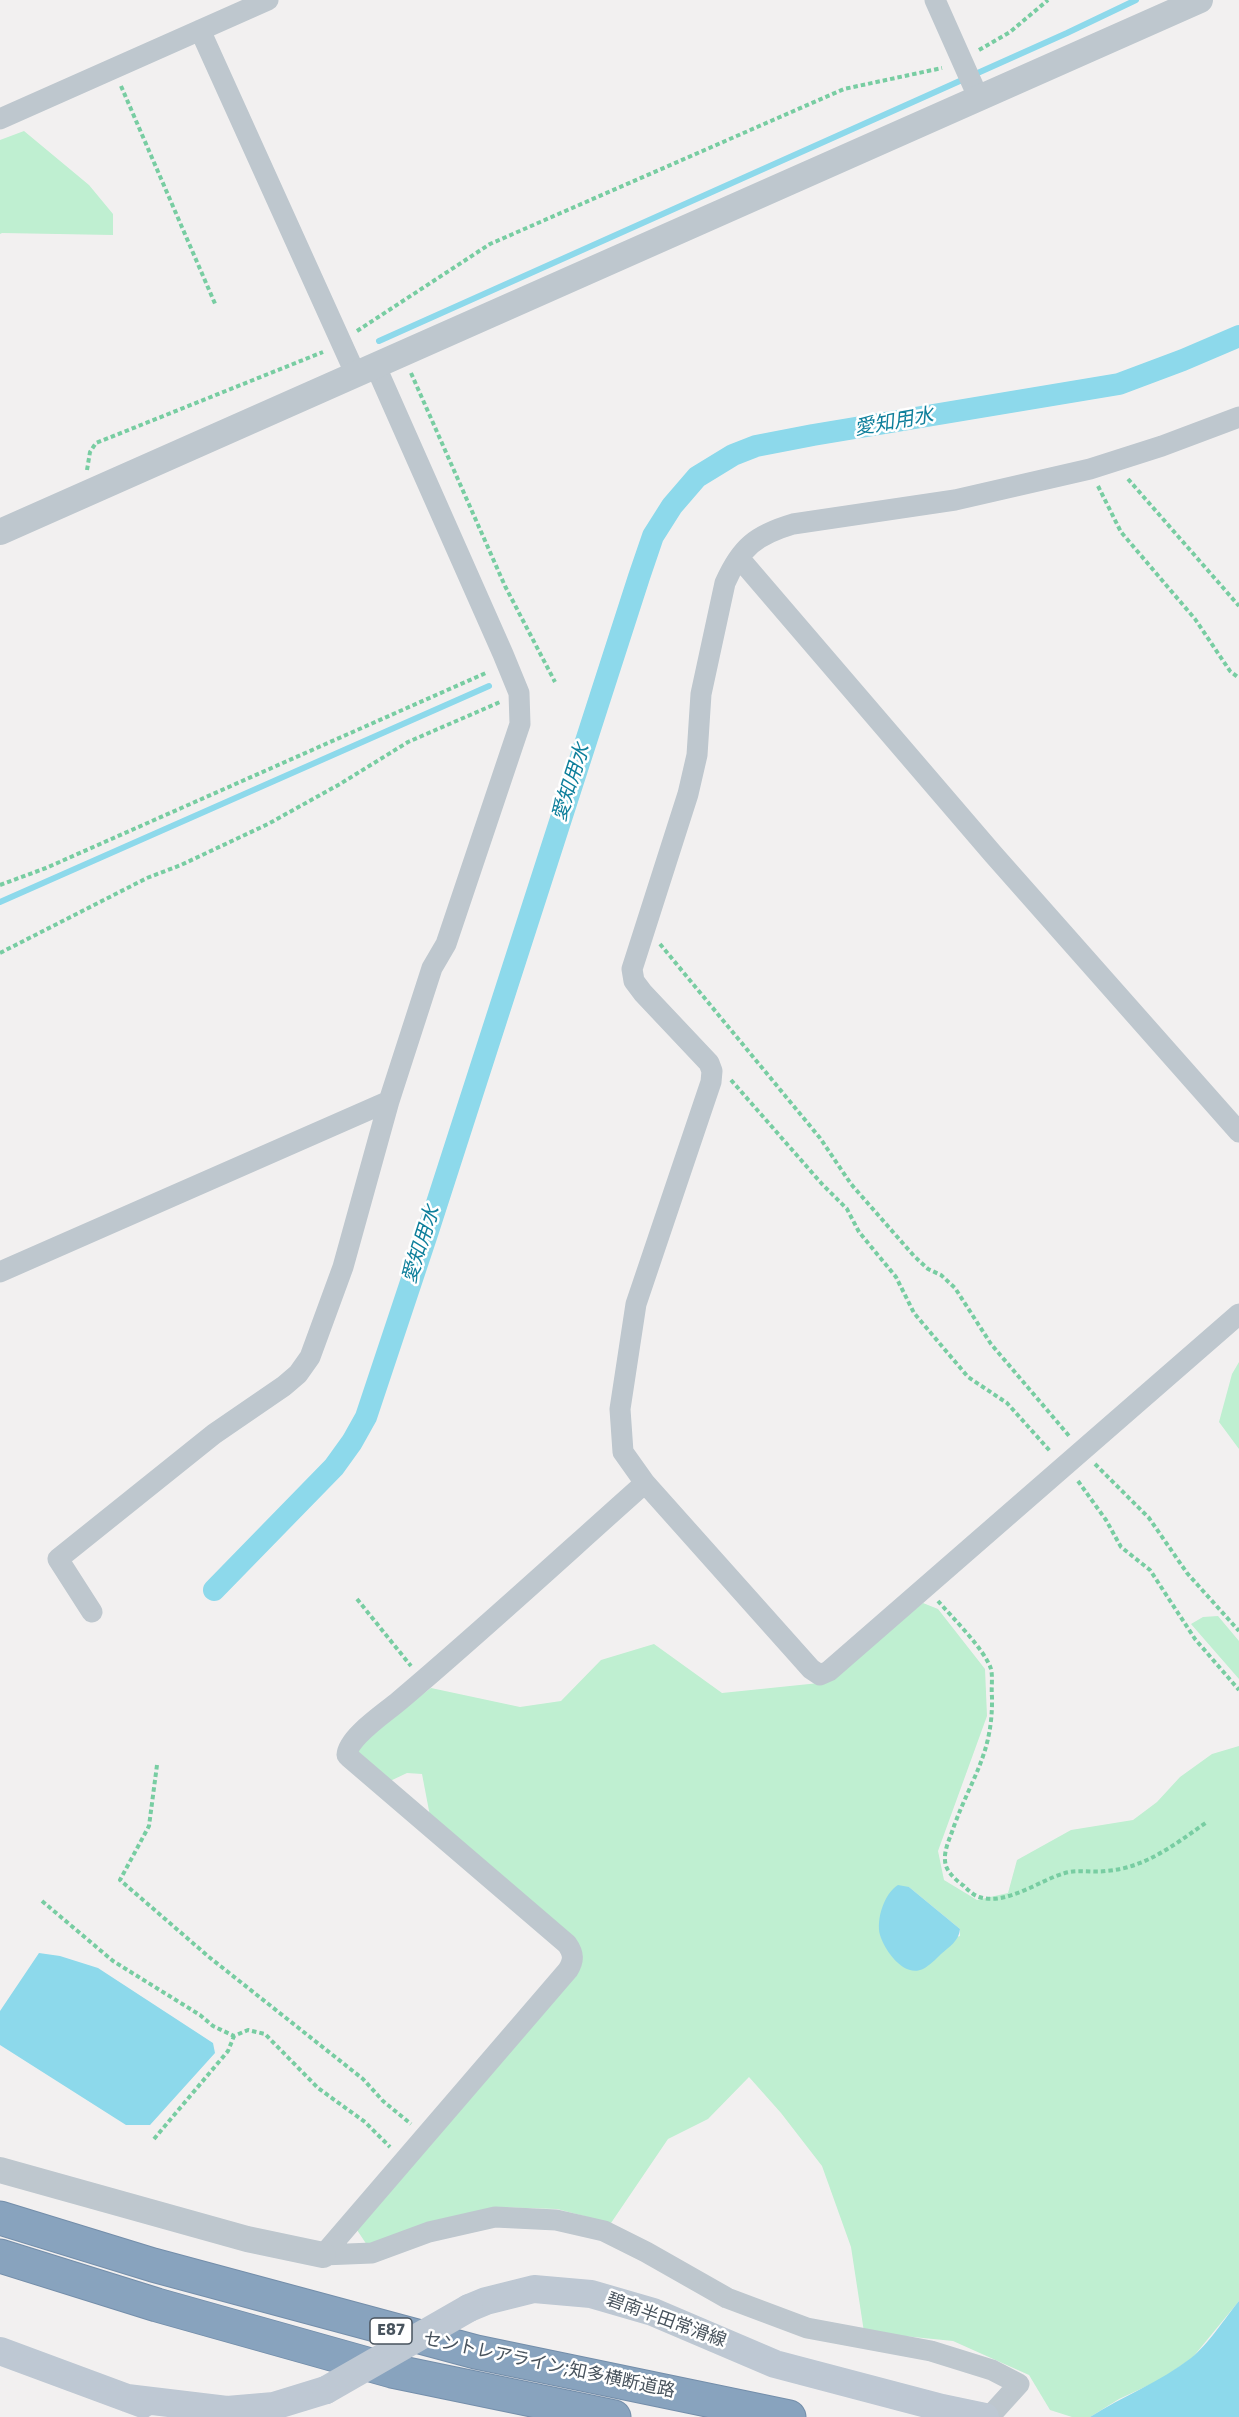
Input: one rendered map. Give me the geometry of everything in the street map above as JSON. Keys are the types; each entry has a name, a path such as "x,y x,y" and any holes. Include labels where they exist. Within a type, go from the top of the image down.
{"highway":[{"name":"セントレアライン;知多横断道路","path":"0,2218 43,2233 185,2274 465,2350 789,2417"},
{"name":"セントレアライン;知多横断道路","path":"0,2256 157,2305 392,2371 614,2417"}],"main road":[{"name":"碧南半田常滑線","path":"127,2398 227,2410 274,2406 326,2390 469,2308 534,2289 591,2294 653,2312 775,2364 942,2408 987,2417"},
{"name":"碧南半田常滑線","path":"0,2351 175,2417"},
{"path":"314,2417 326,2390"}],"street":[{"path":"0,119 268,0"},
{"path":"934,0 979,99"},
{"path":"0,532 1200,0"},
{"path":"92,1612 58,1559 213,1434 284,1386 298,1374 310,1357 343,1267 389,1101 432,968 446,944 520,724 519,693 507,664 366,370 341,341 200,30"},
{"path":"1239,417 1090,469 955,500 793,524 769,531 752,542 731,569 725,583 701,694 697,755 688,794 644,925 632,969 634,981 709,1063 712,1071 711,1082 636,1304 620,1409 623,1452 645,1483 811,1669 820,1676 829,1671 1239,1314"},
{"path":"740,559 993,854 1239,1132"},
{"path":"0,1272 389,1101"},
{"path":"323,2255 568,1970 573,1958 567,1944 347,1755 350,1744 645,1483"},
{"path":"0,2170 247,2238 323,2255 372,2253 429,2232 495,2217 556,2220 603,2231 646,2252 726,2298 777,2317 807,2328 931,2351 992,2370 1019,2384 987,2417"}],"path":[{"path":"89,492 87,471 90,452 96,443 341,341 363,329 490,244 844,89 950,66 1010,32 1048,0"},
{"path":"114,69 216,306"},
{"path":"403,354 505,586 555,682"},
{"path":"1114,462 1239,606"},
{"path":"1090,469 1121,532 1195,620 1230,671 1239,678"},
{"path":"0,885 46,868 507,664"},
{"path":"0,953 147,878 181,865 268,824 340,784 408,742 519,693"},
{"path":"644,925 820,1138 851,1184 914,1256 928,1269 942,1275 955,1288 991,1344 1074,1458 1121,1547 1150,1570 1195,1639 1239,1690"},
{"path":"712,1071 734,1082 822,1184 839,1199 860,1232 902,1286 914,1313 968,1377 1007,1403 1149,1518 1187,1573 1239,1631"},
{"path":"925,1587 973,1641 991,1670 992,1722 989,1740 978,1774 963,1803 944,1853 946,1866 956,1880 977,1896 994,1899 1035,1887 1073,1871 1105,1872 1143,1862 1163,1853 1207,1822"},
{"path":"357,1599 423,1681"},
{"path":"157,1765 149,1826 120,1880 209,1957 363,2079 383,2101 426,2136"},
{"path":"42,1901 113,1961 200,2015 213,2026 234,2036"},
{"path":"154,2139 228,2051 234,2036 248,2030 265,2034 318,2088 365,2122 404,2160"}],"green space":[{"path":"24,131 89,185 113,214 113,235 0,234 0,140"},
{"path":"1239,1362 1239,1449 1219,1422 1232,1374"},
{"path":"923,1603 938,1609 985,1669 987,1716 938,1851 944,1880 977,1900 1008,1893 1017,1860 1071,1830 1133,1820 1157,1802 1180,1777 1212,1754 1239,1746 1239,2301 1193,2357 1162,2379 1119,2399 1090,2417 1072,2417 1050,2410 1029,2375 953,2341 864,2332 851,2247 822,2166 781,2113 749,2077 708,2119 668,2139 611,2223 557,2209 495,2207 367,2245 355,2227 578,1956 430,1816 422,1774 407,1773 388,1782 355,1753 373,1731 431,1688 520,1707 561,1701 601,1660 654,1644 722,1693 819,1683","holes":["909,1887 960,1929 960,1936 891,1955 881,1937 879,1924"]},
{"path":"1218,1616 1239,1641 1239,1679 1191,1624 1203,1617"}],"water":[{"path":"898,1885 909,1887 960,1929 953,1943 923,1969 916,1971 909,1970 896,1961 880,1935 879,1922 882,1907 889,1894"},
{"path":"39,1953 60,1956 98,1968 213,2043 215,2053 150,2125 126,2125 0,2045 0,2011"},
{"path":"1239,2301 1239,2417 1090,2417 1191,2358 1210,2339"}],"waterway":[{"path":"379,341 1136,0"},
{"name":"愛知用水","path":"214,1590 334,1467 366,1417 639,577 653,536 672,506 697,477 733,455 756,446 1119,384 1239,336"},
{"path":"0,902 489,686"}]}
